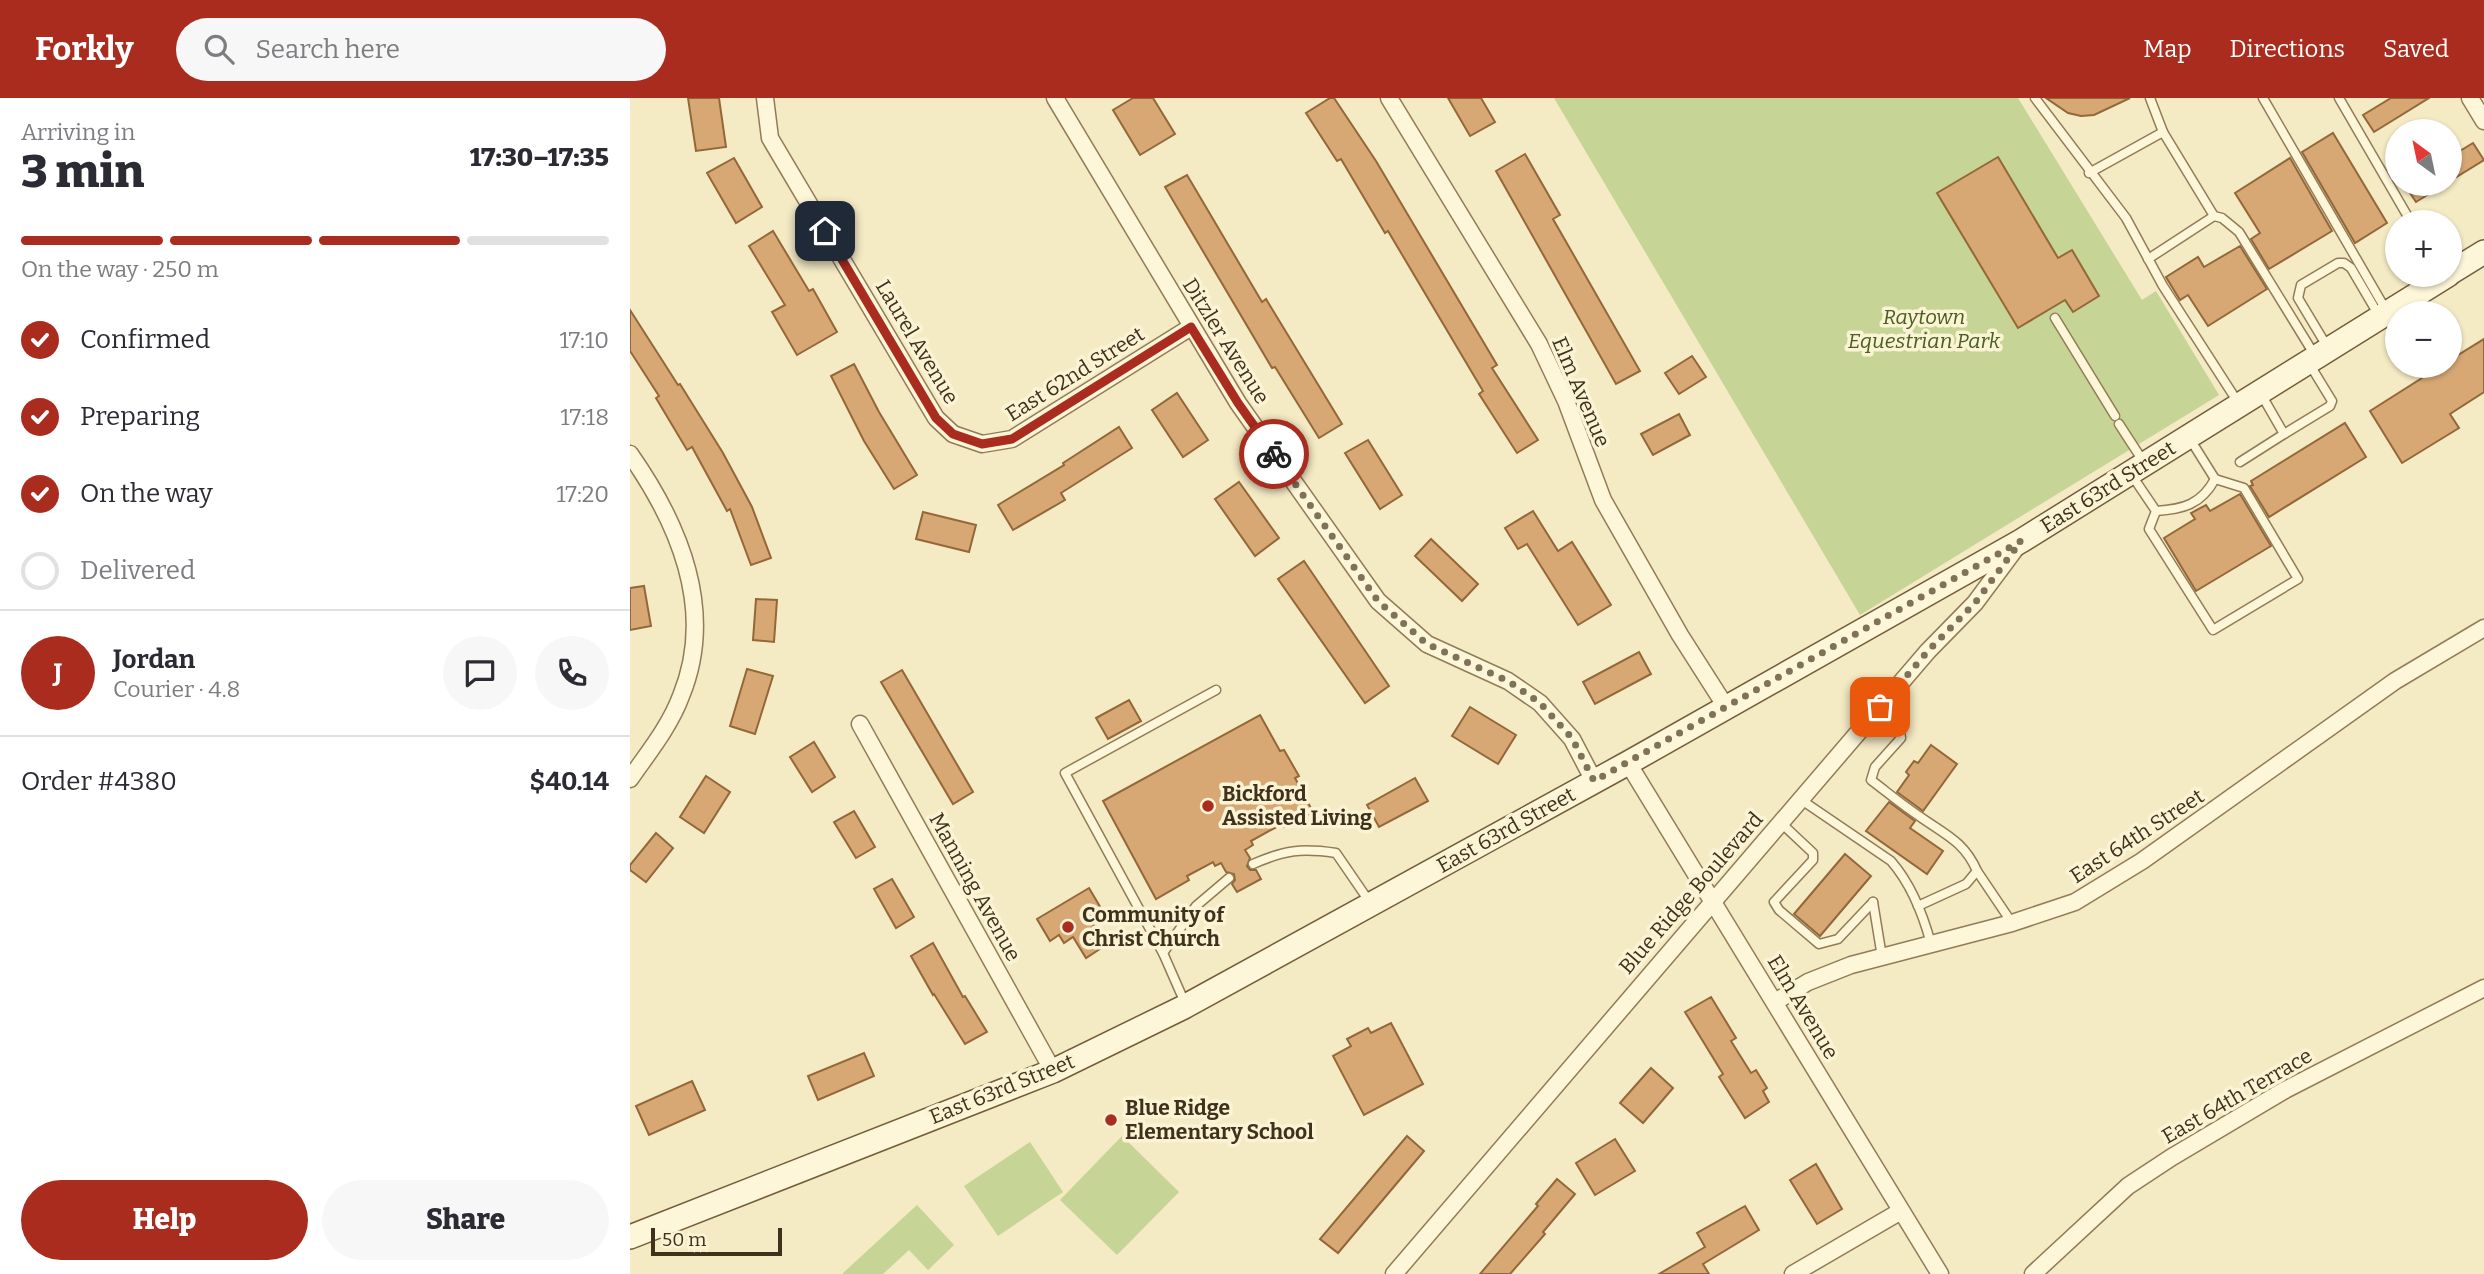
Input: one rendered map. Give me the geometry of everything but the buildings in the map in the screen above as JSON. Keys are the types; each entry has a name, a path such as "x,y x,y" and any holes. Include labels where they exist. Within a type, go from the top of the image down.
{"main road":[{"name":"East 63rd Street","path":"2462,265 2484,252"},
{"name":"East 63rd Street","path":"630,1237 1053,1071 1186,1005 1594,781 2021,541 2426,287"}],"street":[{"name":"Ditzler Avenue","path":"1055,98 1238,403 1378,601 1427,644 1508,681 1540,703 1572,738 1594,781"},
{"name":"Elm Avenue","path":"1389,98 1539,344 1566,401 1603,500 1680,635 1726,707"},
{"path":"2470,98 2484,121"},
{"name":"Laurel Avenue","path":"766,99 770,138 936,418 953,434 977,442"},
{"name":"East 62nd Street","path":"977,442 982,444 1012,439 1191,327"},
{"path":"630,454 645,476 677,537 689,570 695,612 693,655 681,696 663,730 630,779"},
{"name":"Blue Ridge Boulevard","path":"1394,1274 1928,651 1975,603 2021,541"},
{"name":"East 64th Street","path":"1775,1002 1808,982 1852,965 2012,923 2074,902 2142,861 2395,681 2484,628"},
{"name":"Manning Avenue","path":"860,724 1053,1071"},
{"name":"Elm Avenue","path":"1628,762 1940,1274"},
{"name":"East 64th Terrace","path":"2033,1274 2128,1186 2172,1157 2285,1090 2484,988"},
{"path":"1793,1274 1901,1211"}],"lane":[{"path":"2035,98 2089,173 2126,218 2177,308 2239,404"},
{"path":"2150,98 2162,132 2214,216 2222,218 2239,232 2317,356"},
{"path":"2263,98 2356,258 2384,314"},
{"path":"2339,98 2404,210"},
{"path":"2089,173 2162,132"},
{"path":"2148,259 2214,216"},
{"path":"2240,462 2330,406 2332,401 2298,298 2301,285 2337,263 2344,263 2351,268 2384,314"},
{"path":"2055,318 2117,420 2156,511 2148,528 2213,630 2298,579 2244,488 2216,479 2188,436"},
{"path":"2260,392 2284,434"},
{"path":"2156,511 2182,509 2207,494 2216,479"},
{"path":"1186,1005 1163,953 1065,773 1216,690"},
{"path":"1880,707 1899,726 1901,738 1875,767 1871,780 1951,836 1970,856 2012,923"},
{"path":"1800,799 1891,861 1901,873 1919,906 1931,944"},
{"path":"1780,822 1813,853 1813,860 1774,902 1779,910 1819,944 1838,939 1873,902 1882,957"},
{"path":"1253,864 1275,854 1307,849 1336,853 1371,904"},
{"path":"1919,906 1966,884 1977,871"},
{"path":"1163,953 1196,906 1229,878"}],"green space":[{"name":"Raytown Equestrian Park","path":"1554,98 2018,98 2142,300 2156,291 2219,395 1860,615"},
{"path":"1122,1136 1179,1192 1117,1255 1060,1200"},
{"path":"1030,1142 1063,1192 998,1236 964,1186"},
{"path":"917,1205 954,1245 928,1270 909,1250 883,1274 842,1274"}],"way so far":[{"path":"1274,454 1378,601 1427,644 1508,681 1540,703 1572,738 1594,781 2021,541 1975,603 1928,651 1880,707"}],"place":[{"name":"Bickford Assisted Living","path":"1208,806"},
{"name":"Community of Christ Church","path":"1068,927"},
{"name":"Blue Ridge Elementary School","path":"1111,1120"}],"route":[{"path":"825,231 936,418 953,434 982,444 1012,439 1191,327 1238,403 1274,454"}]}
